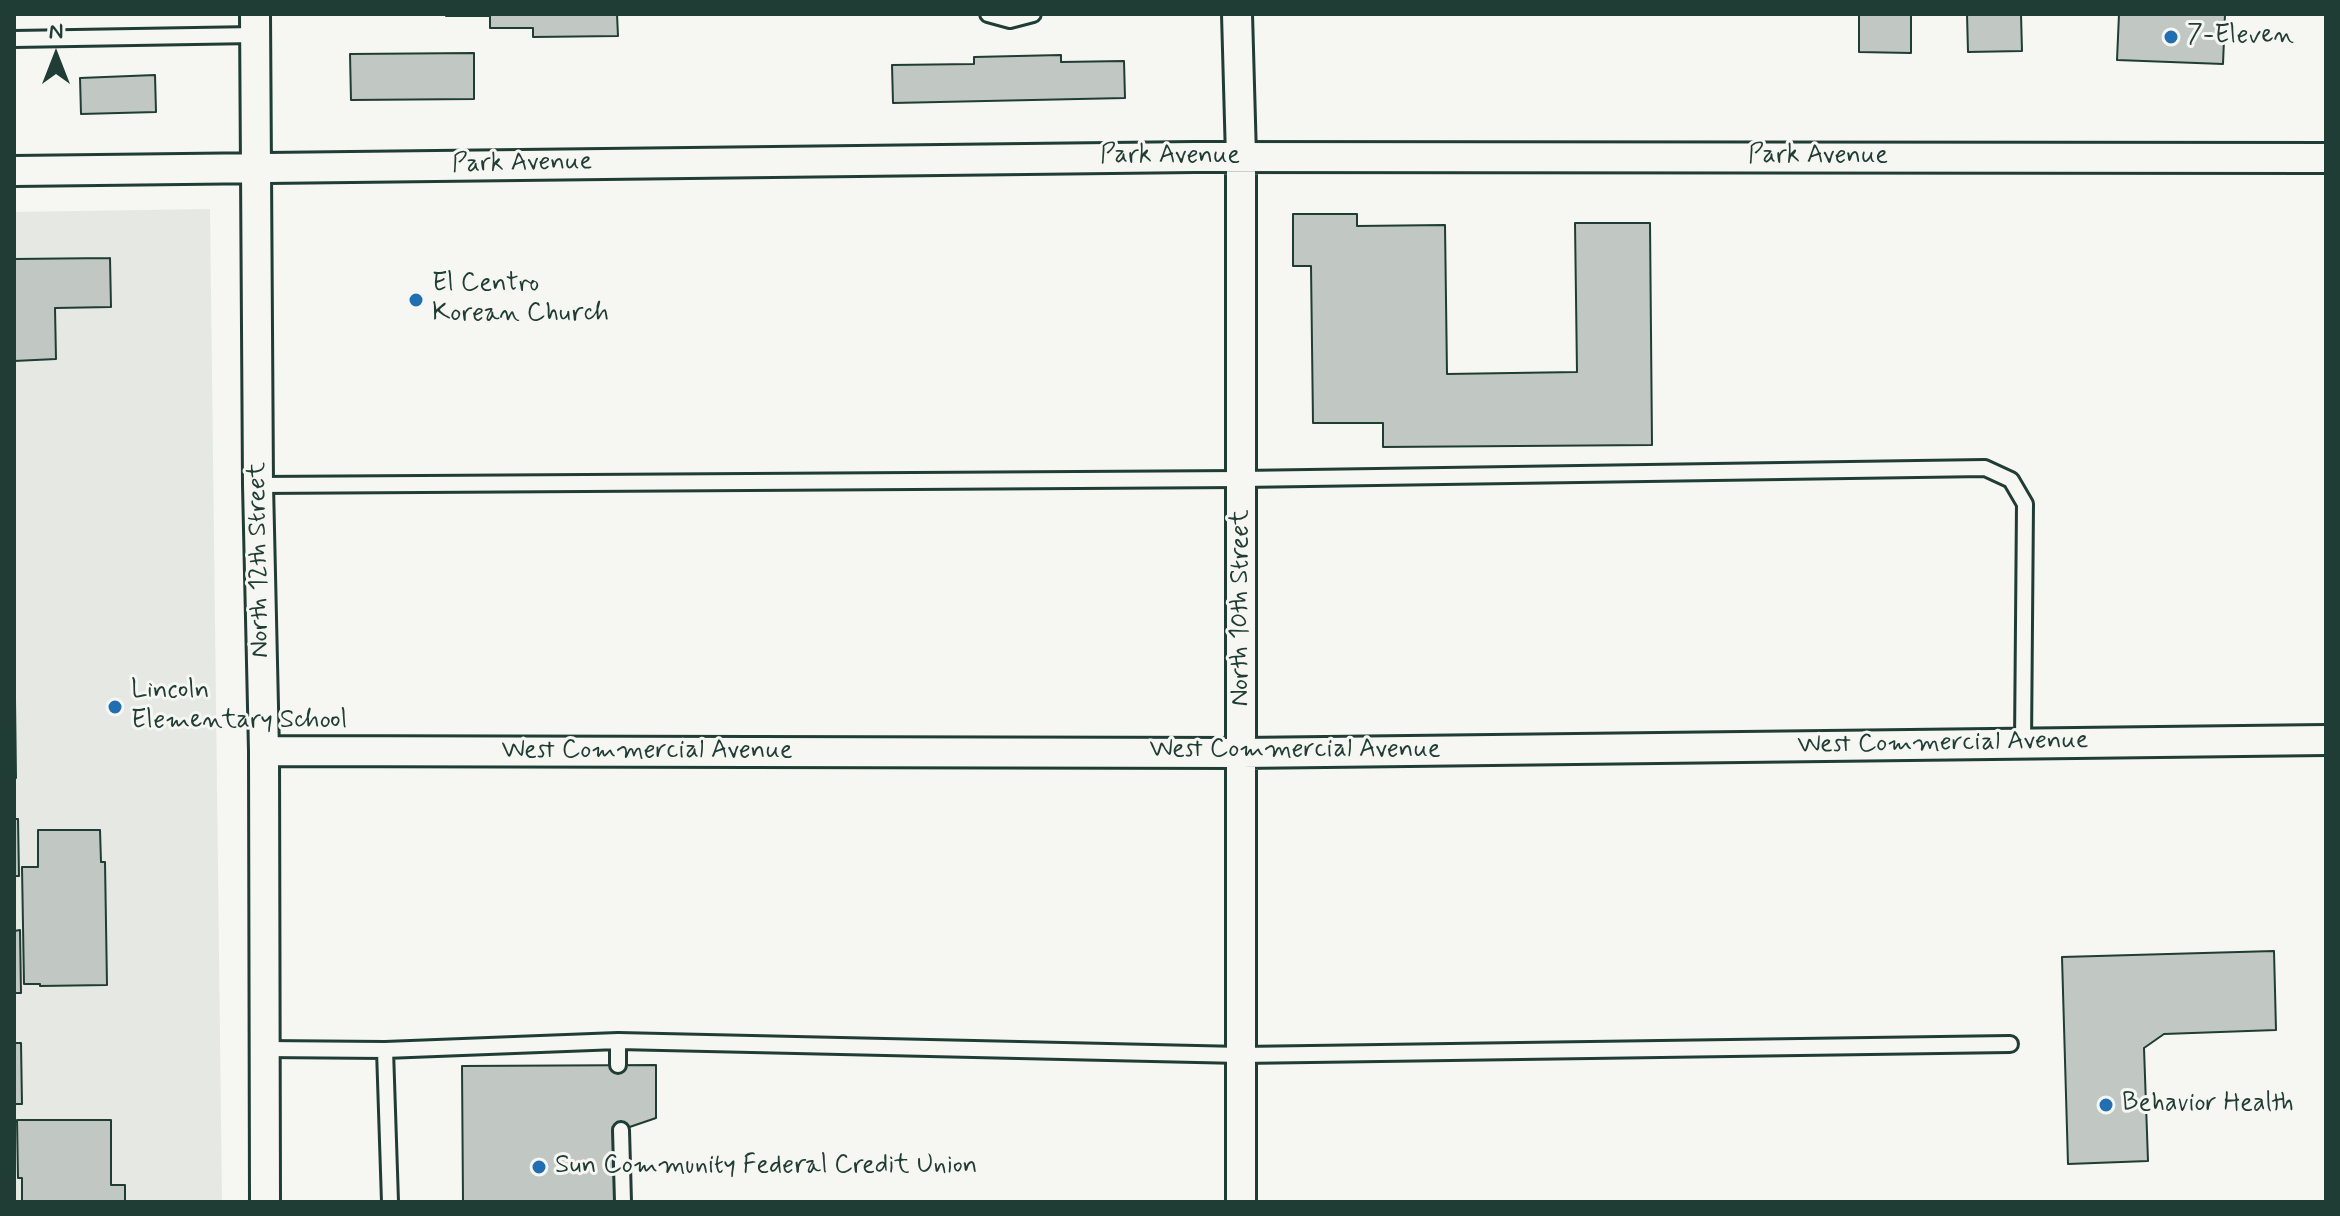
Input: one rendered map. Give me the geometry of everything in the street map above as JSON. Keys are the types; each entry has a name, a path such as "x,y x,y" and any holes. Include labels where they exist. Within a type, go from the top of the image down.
{"street":[{"name":"North 10th Street","path":"1237,14 1241,157 1241,1202"},
{"name":"North 12th Street","path":"255,25 258,485 264,751 265,1202"},
{"name":"Park Avenue","path":"14,171 1241,157 2326,158"},
{"name":"West Commercial Avenue","path":"264,751 1242,753 2326,740"}],"lane":[{"path":"988,14 1010,20 1033,14"},
{"path":"14,39 255,25"},
{"path":"258,485 1241,479 1985,468 2011,480 2025,504 2023,743"},
{"path":"264,1049 385,1050 618,1041 1241,1055 2010,1044"},
{"path":"618,1041 618,1065"},
{"path":"385,1050 390,1202"},
{"path":"621,1130 623,1202"}],"shaded area":[{"name":"Lincoln Elementary School","path":"210,209 222,1202 14,1202 14,212"}],"building":[{"path":"446,14 617,14 618,36 533,37 533,28 490,28 490,16"},
{"path":"1859,14 1911,14 1911,53 1859,52"},
{"path":"1967,14 2021,14 2022,51 1968,52"},
{"name":"7-Eleven","path":"2119,14 2225,14 2223,64 2117,60"},
{"path":"474,53 474,99 351,100 350,54"},
{"path":"1061,55 1061,62 1124,61 1125,98 893,103 892,65 974,64 974,57"},
{"path":"155,75 156,112 81,114 80,78"},
{"path":"1293,214 1357,214 1357,226 1445,225 1447,374 1577,372 1575,223 1650,223 1652,445 1383,447 1383,423 1313,423 1311,266 1293,266"},
{"path":"110,258 111,307 55,308 56,359 14,361 14,259"},
{"path":"15,699 16,778 14,778"},
{"path":"14,819 18,819 19,876 14,876"},
{"path":"38,830 100,830 101,862 105,862 107,985 24,984 22,867 38,867"},
{"path":"20,930 21,993 14,993 14,931"},
{"name":"Behavior Health","path":"2274,951 2276,1030 2164,1034 2144,1048 2148,1161 2068,1164 2062,957"},
{"path":"14,1043 21,1043 22,1104 14,1104"},
{"name":"Sun Community Federal Credit Union","path":"656,1065 656,1118 615,1132 616,1202 463,1202 462,1066"},
{"path":"17,1120 111,1120 111,1185 125,1185 125,1202 22,1202 22,1178 18,1178"}],"place":[{"name":"7-Eleven","path":"2171,37"},
{"name":"El Centro Korean Church","path":"416,300"},
{"name":"Lincoln Elementary School","path":"115,707"},
{"name":"Behavior Health","path":"2106,1105"},
{"name":"Sun Community Federal Credit Union","path":"539,1167"}]}
